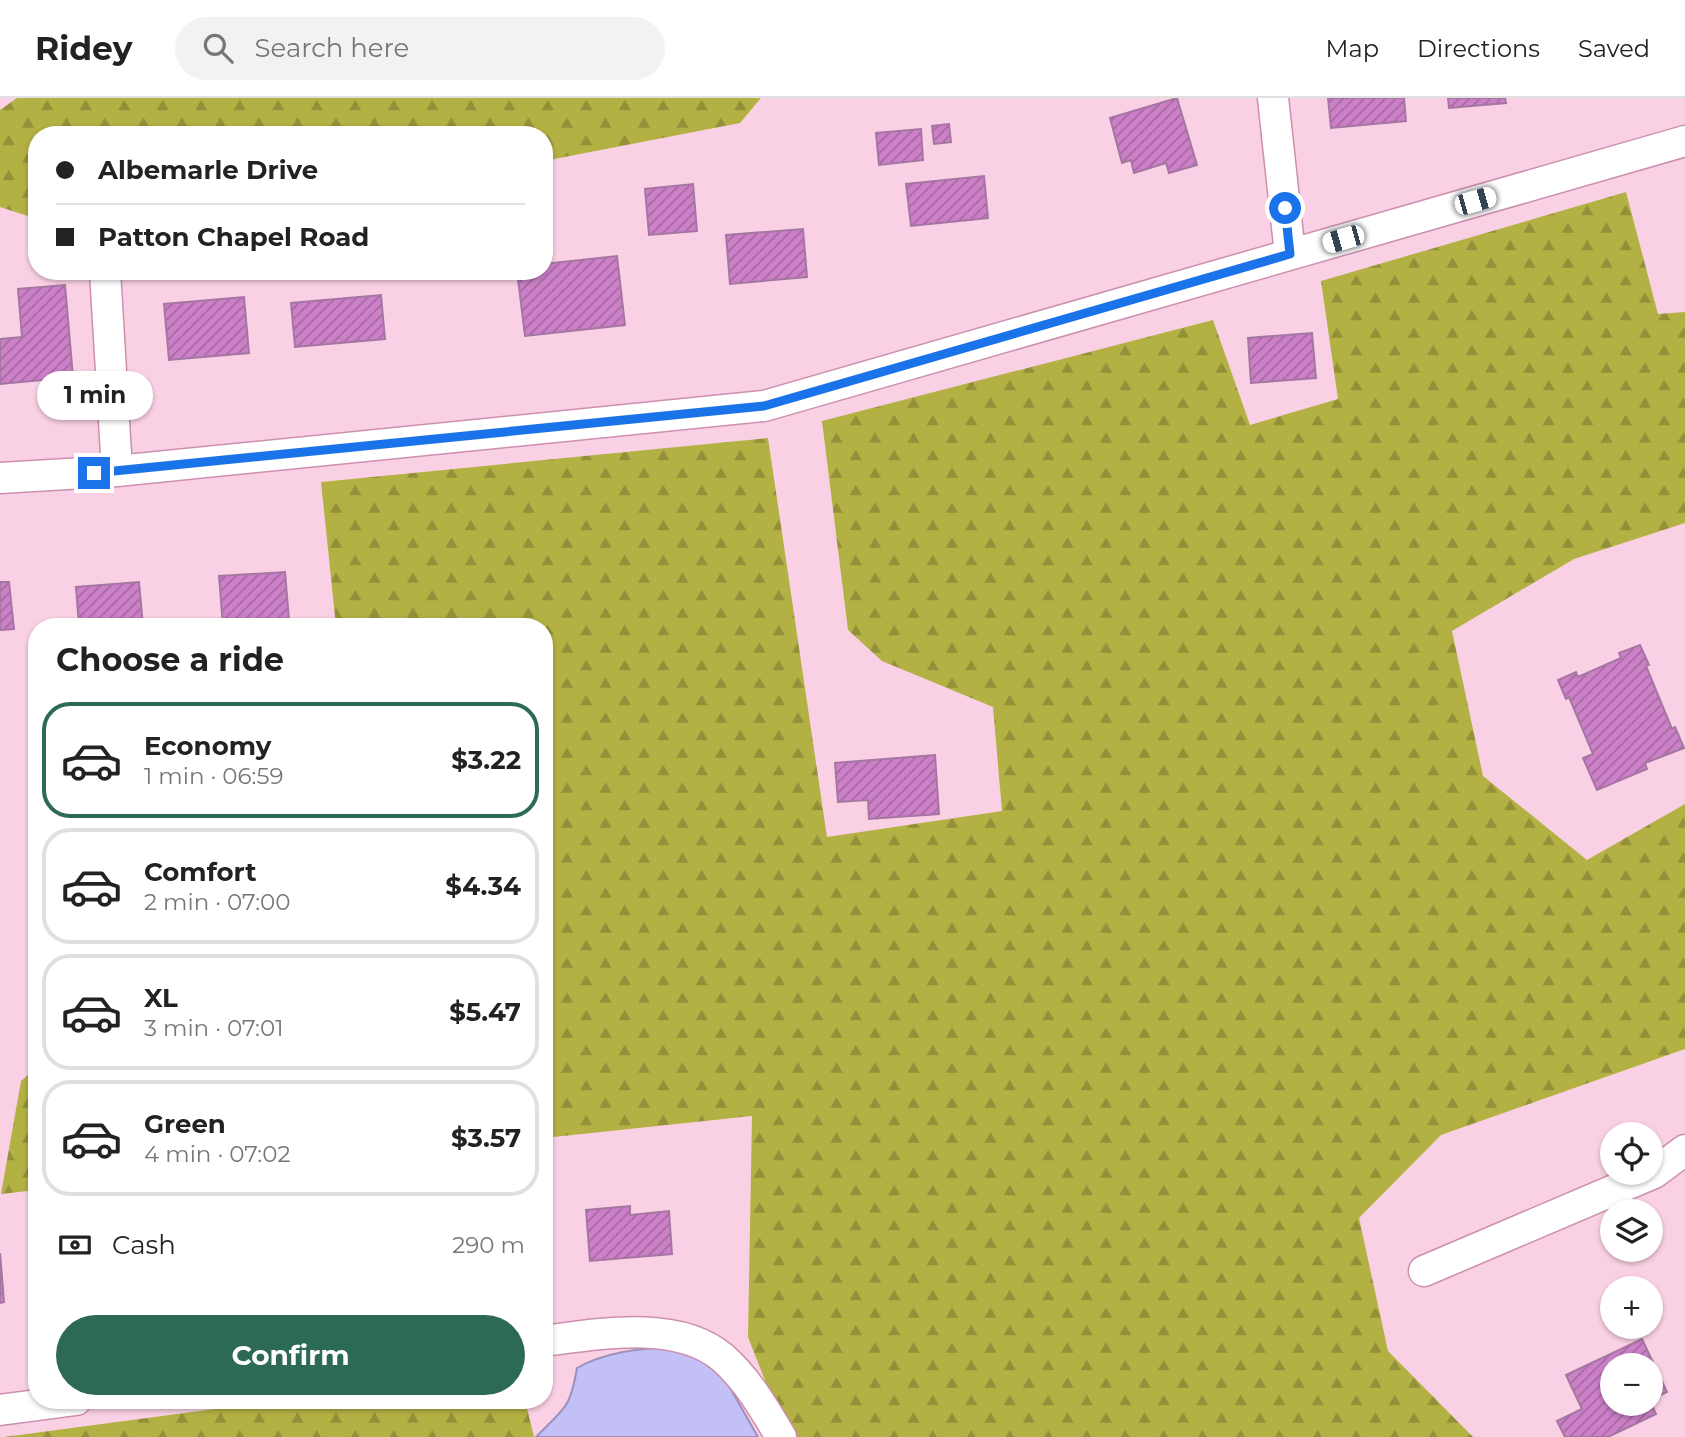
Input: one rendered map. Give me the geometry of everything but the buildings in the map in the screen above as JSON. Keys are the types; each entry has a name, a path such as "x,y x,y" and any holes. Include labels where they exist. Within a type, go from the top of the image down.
{"street":[{"path":"1273,98 1290,254"},
{"path":"0,478 117,471 764,406 1685,141"},
{"path":"106,280 117,471"},
{"path":"1424,1270 1654,1173 1685,1150"},
{"path":"553,1340 612,1332 661,1334 703,1346 722,1357 744,1381 781,1437"},
{"path":"0,1410 28,1406"}],"green space":[{"path":"17,98 761,98 740,123 553,159 553,126 28,126 28,216 0,207 0,110"},
{"path":"1626,192 1658,314 1685,312 1685,523 1574,559 1452,631 1483,776 1587,860 1685,804 1685,1049 1441,1135 1359,1218 1388,1351 1473,1437 787,1437 748,1337 752,1116 553,1137 553,618 335,618 321,482 768,438 827,837 1002,811 993,707 882,661 848,630 822,421 1213,320 1250,425 1338,399 1321,281"},
{"path":"28,1075 28,1191 1,1194 21,1081"},
{"path":"214,1409 527,1409 534,1437 4,1437"}],"shaded area":[{"path":"680,1346 716,1363 758,1437 536,1437 568,1401 577,1368 614,1354"}],"route":[{"path":"94,473 764,406 1290,254 1285,208"}]}
